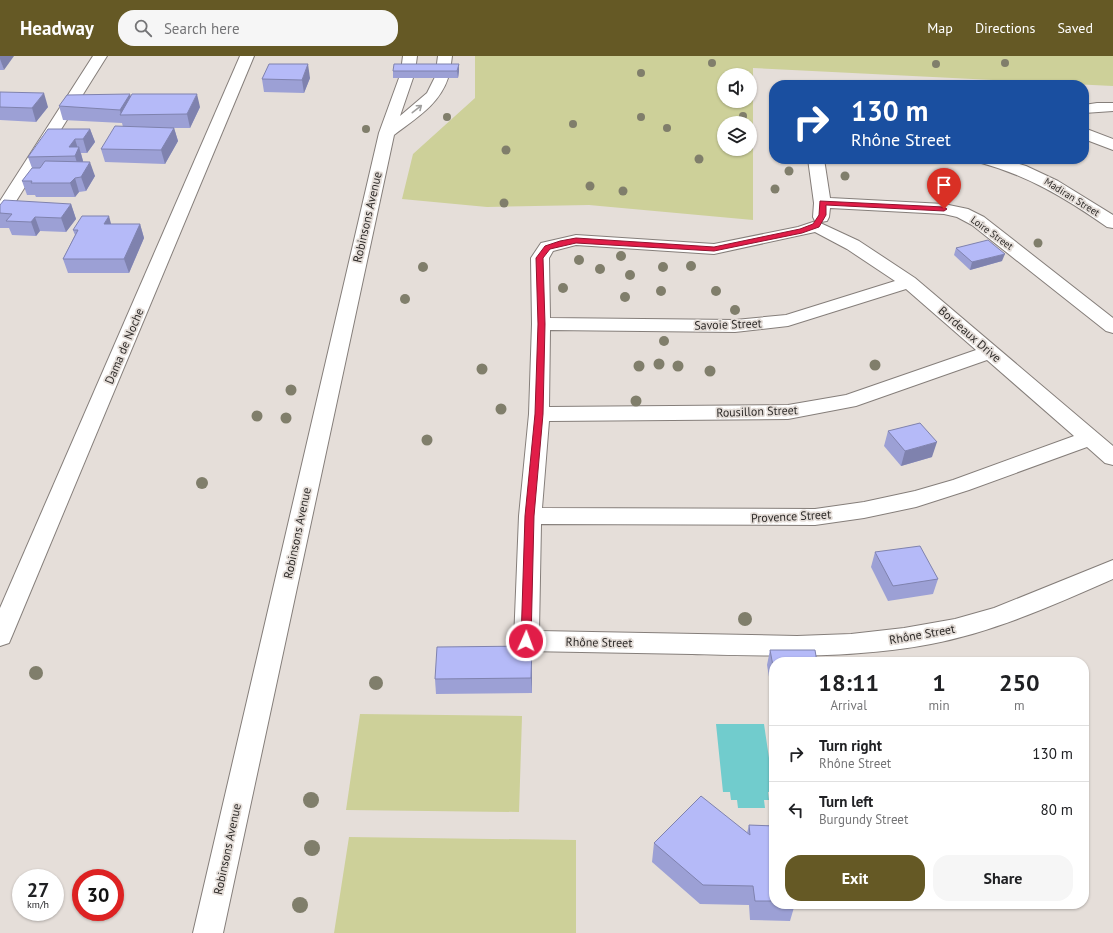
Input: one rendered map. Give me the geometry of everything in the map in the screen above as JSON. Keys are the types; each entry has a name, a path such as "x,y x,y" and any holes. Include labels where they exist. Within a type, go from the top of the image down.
{"street":[{"path":"0,214 100,56"},
{"name":"Dama de Noche","path":"0,636 247,56"},
{"name":"Robinsons Avenue","path":"208,933 387,133 407,74 410,56"},
{"path":"387,133 429,100 439,88 445,56"},
{"path":"1089,108 1113,107"},
{"path":"1089,135 1113,145"},
{"path":"816,226 823,215 817,164"},
{"name":"Madiran Street","path":"1002,164 1054,184 1113,223"},
{"name":"Loire Street","path":"822,203 944,209 962,213 978,221 1113,327"},
{"name":"Bordeaux Drive","path":"816,226 853,245 909,282 1113,458"},
{"name":"Rhône Street","path":"816,226 802,231 714,249 576,240 547,247 540,258 541,324 539,414 530,516 526,641 794,646 870,643 932,634 972,624 1041,600 1113,569"},
{"name":"Savoie Street","path":"541,324 735,326 761,324 798,317 909,282"},
{"name":"Rousillon Street","path":"539,414 788,412 849,402 990,352"},
{"name":"Provence Street","path":"530,516 815,517 864,510 916,499 961,485 1089,438"}],"green space":[{"path":"475,56 1113,56 1113,86 1089,85 1089,80 993,80 757,68 717,68 717,108 753,108 753,116 717,116 717,156 753,156 753,220 589,205 487,207 402,199 413,154 475,98"},
{"path":"360,714 522,716 519,812 346,810"},
{"path":"349,837 576,840 576,933 334,933"}],"water":[{"path":"716,724 764,724 769,758 769,800 764,800 765,808 738,808 737,800 731,800 730,792 723,792"}],"building":[{"path":"269,64 308,64 302,80 262,79"},
{"path":"394,64 459,64 457,71 393,71"},
{"path":"0,92 44,93 32,108 0,107"},
{"path":"130,94 120,110 59,106 67,95"},
{"path":"132,94 197,94 187,114 120,115"},
{"path":"115,126 174,128 161,150 101,149"},
{"path":"48,129 90,129 83,139 75,139 69,147 79,147 75,156 28,157"},
{"path":"45,161 90,162 81,177 75,178 70,183 31,183 32,181 22,181 32,168 40,168"},
{"path":"4,200 71,204 61,218 35,217 31,222 6,221 12,214 0,213 0,205"},
{"path":"82,216 109,216 104,224 140,224 124,259 63,259 78,230 73,230"},
{"path":"988,240 1005,254 972,262 956,248"},
{"path":"920,423 937,442 905,451 888,431"},
{"path":"920,546 938,579 893,586 875,552"},
{"path":"532,646 531,678 435,679 437,647"},
{"path":"770,650 815,650 816,657 771,657"},
{"path":"701,796 750,835 749,825 769,826 769,901 755,901 753,886 703,885 654,843"}],"route":[{"path":"526,641 530,516 539,414 541,324 540,258 547,247 576,240 714,249 802,231 816,226 823,215 822,203 944,209"}]}
